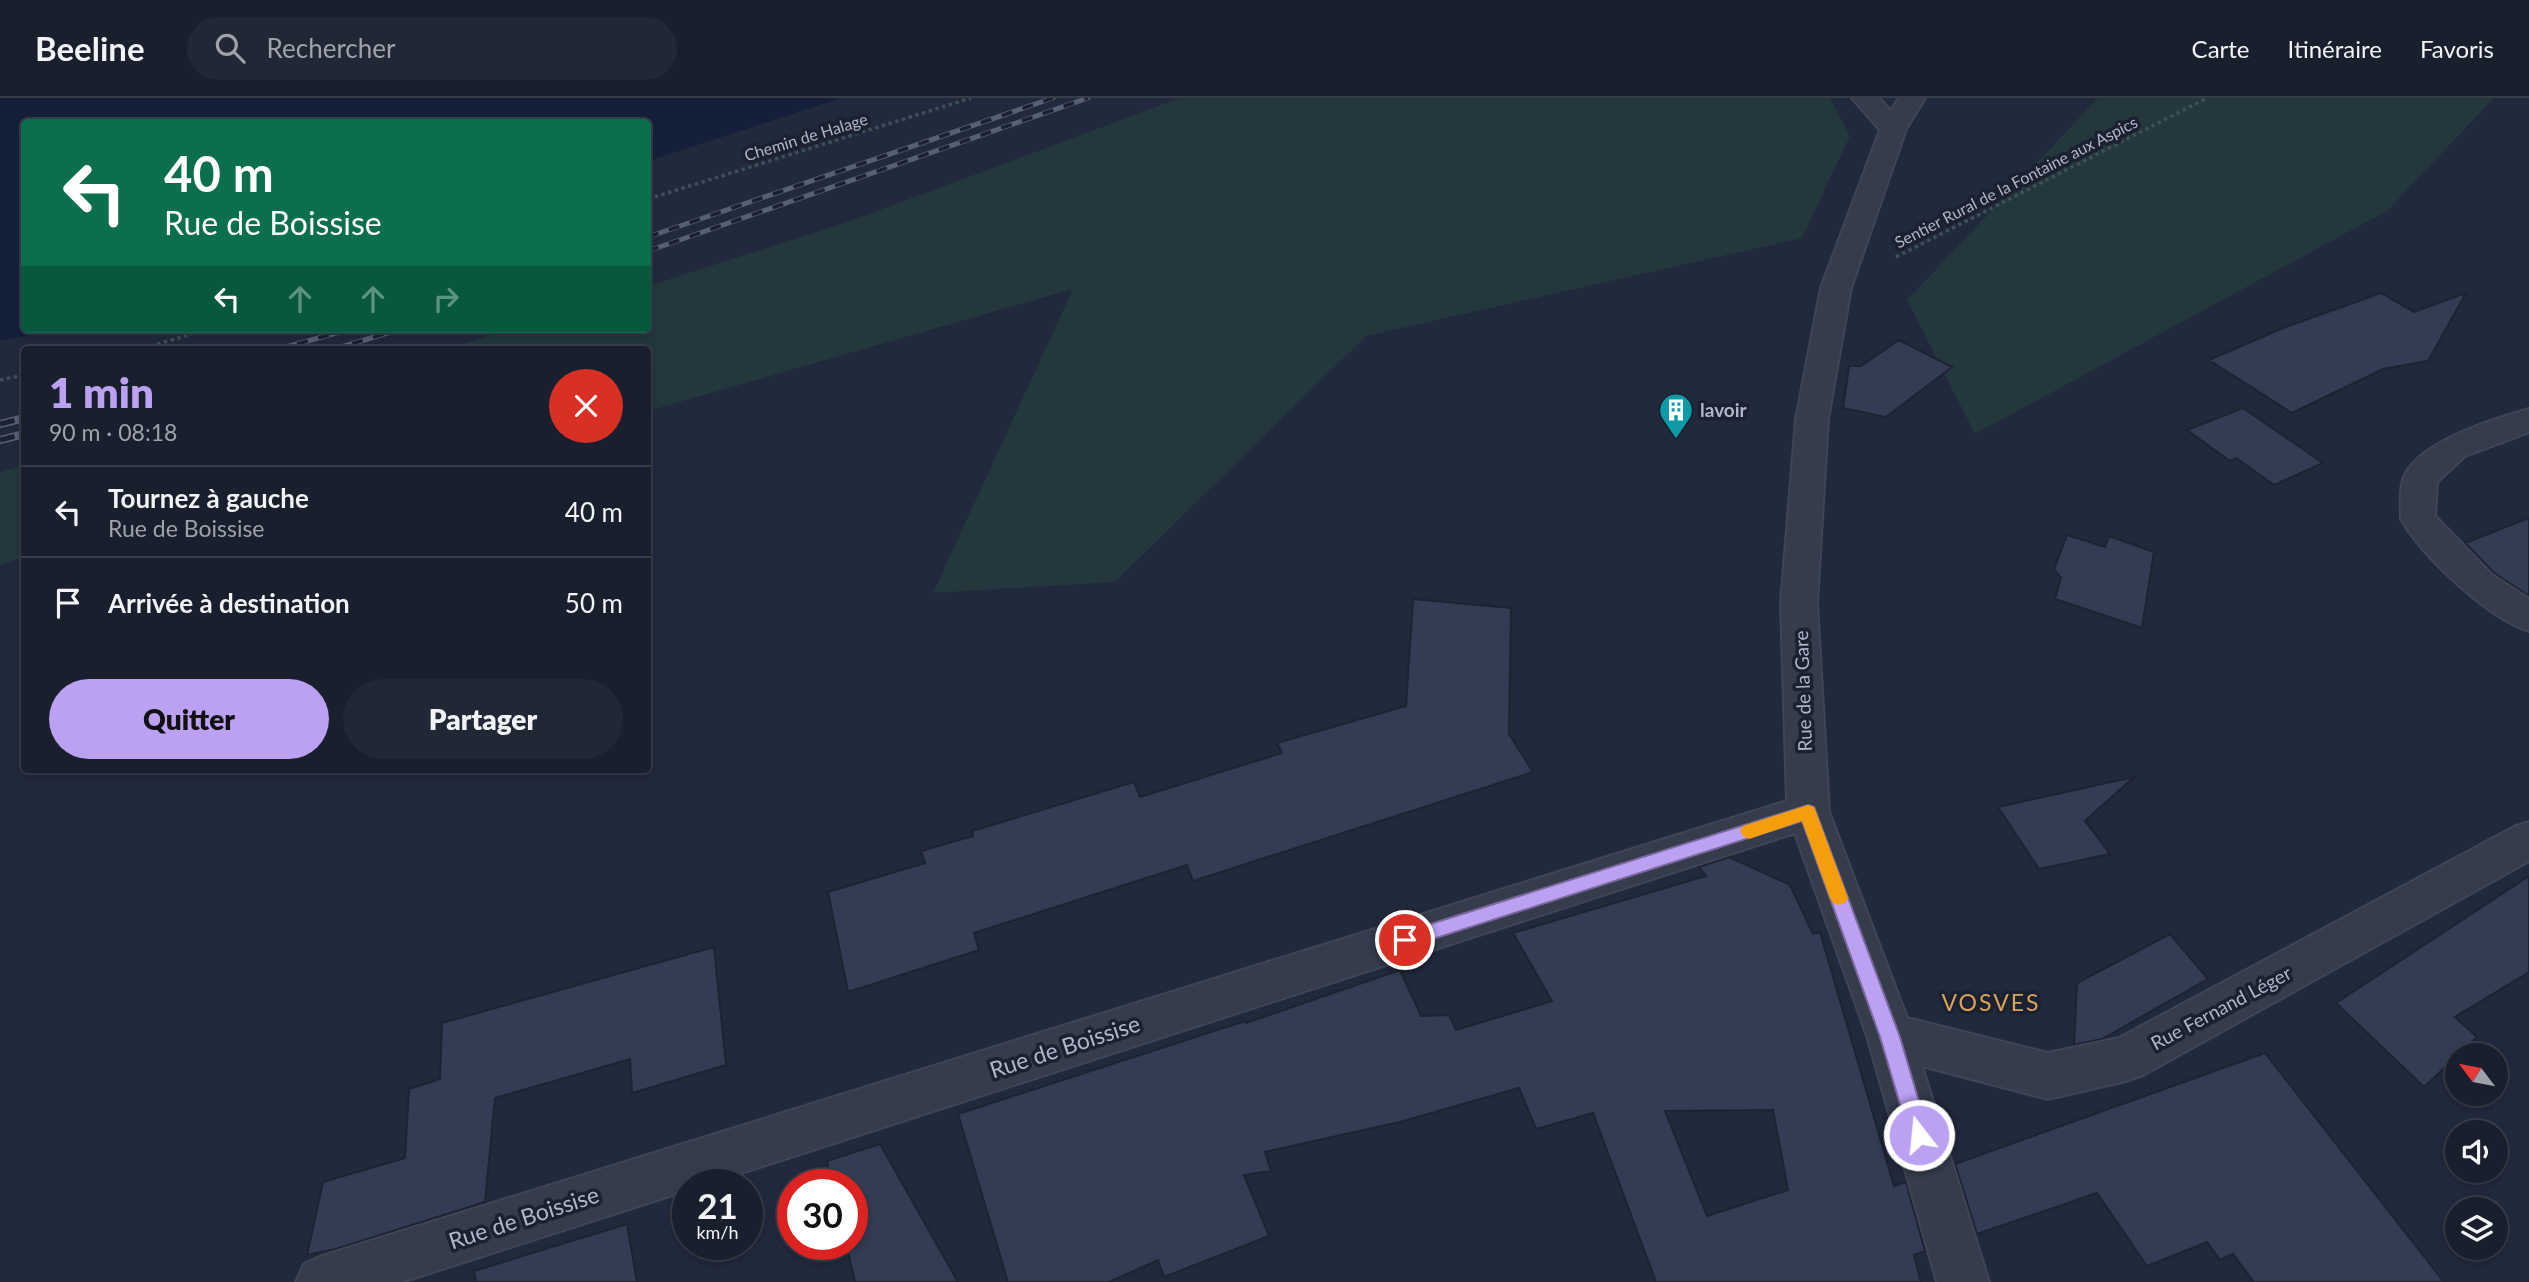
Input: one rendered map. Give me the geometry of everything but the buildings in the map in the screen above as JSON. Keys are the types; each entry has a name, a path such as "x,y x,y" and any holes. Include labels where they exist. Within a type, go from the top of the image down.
{"street":[{"path":"1865,98 1893,129"},
{"name":"Rue de la Gare","path":"1912,98 1893,129 1836,288 1812,419 1799,603 1808,812 1890,1037 1963,1282"},
{"path":"2529,420 2453,448 2420,478 2418,519 2479,584 2529,617"},
{"name":"Rue de Boissise","path":"322,1282 1808,812"},
{"name":"Rue Fernand Léger","path":"1890,1037 2048,1076 2126,1059 2529,840"}],"path":[{"name":"Chemin de Halage","path":"651,198 971,98"},
{"name":"Sentier Rural de la Fontaine aux Aspics","path":"1836,288 2207,98"},
{"path":"151,346 195,333"},
{"path":"0,380 21,376"}],"shaded area":[{"path":"1180,98 1830,98 1850,136 1802,238 1366,336 1115,582 933,593 1073,289 651,410 651,346 458,346 498,333 651,333 651,285 842,224"},
{"path":"2098,98 2494,98 2387,211 1975,434 1907,300"},
{"path":"21,466 21,558 0,565 0,472"}],"water":[{"path":"0,98 841,98 651,160 651,119 21,119 21,333 40,333 0,341"}],"railway":[{"path":"651,236 1053,98"},
{"path":"651,250 1088,98"},
{"path":"290,346 336,333"},
{"path":"344,346 388,333"},
{"path":"0,424 21,419"},
{"path":"0,440 21,435"}],"slow traffic":[{"path":"1749,831 1808,812 1839,898"}],"place":[{"name":"lavoir","path":"1676,440"}],"district":[{"name":"VOSVES","path":"1991,1003"}],"route":[{"path":"1405,940 1808,812 1890,1037 1919,1135"}]}
